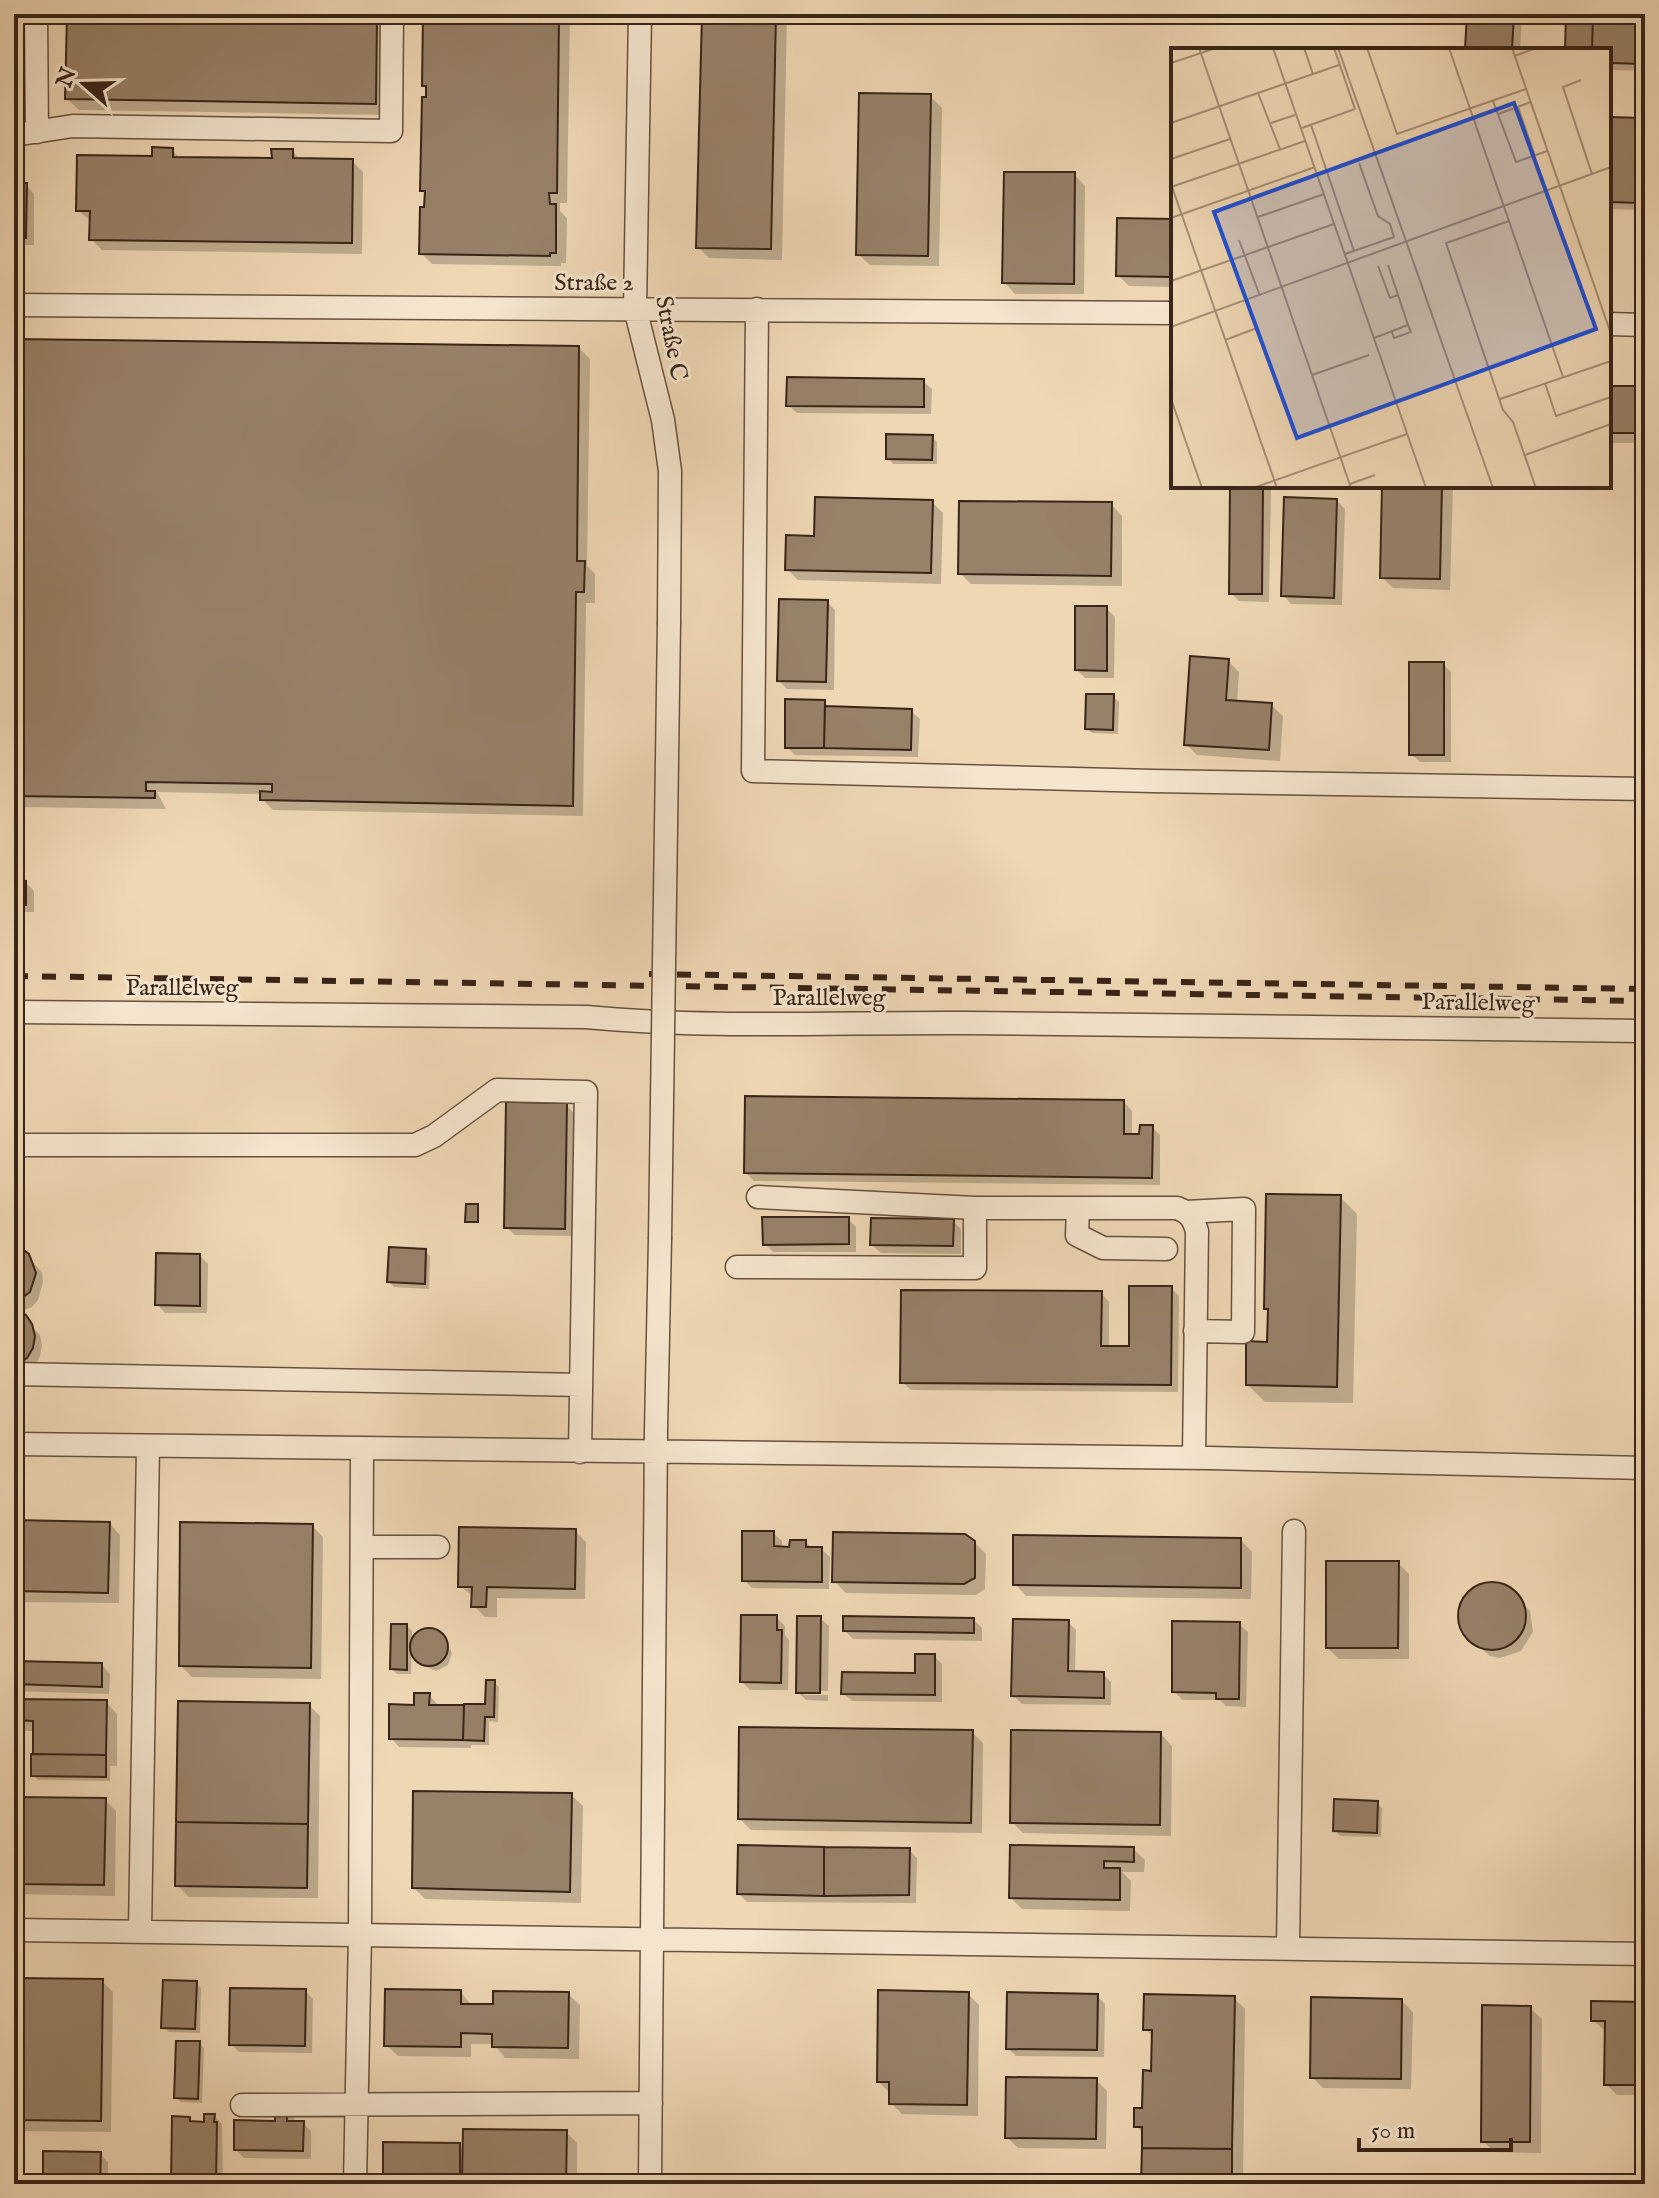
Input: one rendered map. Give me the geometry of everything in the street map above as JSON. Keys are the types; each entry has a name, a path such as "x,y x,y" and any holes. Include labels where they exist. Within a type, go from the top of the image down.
{"street":[{"path":"36,14 37,132"},
{"path":"14,135 73,126 391,131 392,14"},
{"name":"Straße C","path":"640,14 635,308 663,420 670,471 656,1453 650,2184"},
{"name":"Straße 2","path":"14,305 1171,313"},
{"path":"757,309 753,771 1645,789"},
{"path":"1611,324 1645,325"},
{"name":"Parallelweg","path":"14,1012 586,1017 705,1024 982,1023 1645,1031"},
{"path":"24,1145 415,1145 434,1136 497,1090 586,1092 580,1452"},
{"path":"758,1197 975,1208 1177,1208 1186,1212 1193,1218 1197,1231 1194,1458"},
{"path":"737,1267 975,1268 975,1208"},
{"path":"1078,1208 1077,1235 1103,1248 1166,1249"},
{"path":"1186,1212 1244,1209 1243,1332 1195,1331"},
{"path":"14,1374 581,1385"},
{"path":"14,1444 1194,1458 1645,1468"},
{"path":"140,1931 148,1446"},
{"path":"355,2184 360,1934 362,1449"},
{"path":"1288,1948 1294,1531"},
{"path":"362,1547 438,1547"},
{"path":"14,1930 1645,1954"},
{"path":"242,2105 651,2103"}],"building":[{"path":"14,14 18,14 16,115 14,115"},
{"path":"67,14 377,16 376,104 65,99"},
{"path":"423,14 559,14 557,193 549,193 550,204 556,204 556,253 550,253 550,256 419,254 420,207 424,207 425,191 420,191 422,97 426,97 426,86 422,86"},
{"path":"702,14 776,14 771,249 696,248"},
{"path":"1467,14 1514,14 1512,48 1465,48"},
{"path":"1566,14 1593,14 1592,48 1565,48"},
{"path":"1593,14 1645,14 1644,64 1611,63 1611,48 1592,48"},
{"path":"859,93 931,94 928,256 856,255"},
{"path":"1611,117 1642,118 1641,203 1611,202"},
{"path":"152,147 173,148 173,157 272,158 271,149 293,149 293,158 353,159 352,243 89,240 90,211 76,211 77,155 152,156"},
{"path":"1004,172 1075,172 1074,284 1002,283"},
{"path":"14,183 27,183 26,238 14,237"},
{"path":"1117,218 1171,219 1171,277 1116,276"},
{"path":"14,339 579,346 577,561 585,561 584,592 576,592 573,806 260,800 260,791 272,792 272,784 146,782 146,791 155,791 155,798 14,796"},
{"path":"787,377 924,379 924,407 786,406"},
{"path":"1611,386 1645,386 1645,433 1611,433"},
{"path":"886,434 933,435 932,460 886,459"},
{"path":"1230,488 1263,488 1262,594 1229,594"},
{"path":"1382,488 1442,488 1440,579 1380,578"},
{"path":"815,497 933,500 931,573 785,570 786,535 814,536"},
{"path":"1284,497 1337,499 1334,598 1281,596"},
{"path":"959,501 1112,502 1111,576 958,574"},
{"path":"779,599 828,600 826,682 777,681"},
{"path":"1075,606 1107,606 1107,671 1075,670"},
{"path":"1190,656 1229,659 1226,700 1272,703 1269,750 1184,745"},
{"path":"1409,662 1444,662 1444,755 1409,755"},
{"path":"1086,694 1114,694 1113,730 1085,729"},
{"path":"785,699 825,700 824,748 785,748"},
{"path":"825,706 912,709 911,750 824,748"},
{"path":"14,880 26,881 26,905 14,905"},
{"path":"745,1096 1124,1100 1124,1134 1139,1134 1140,1125 1153,1125 1152,1178 744,1173"},
{"path":"506,1102 567,1103 565,1229 504,1228"},
{"path":"1266,1194 1341,1195 1337,1387 1246,1385 1246,1341 1267,1342 1268,1309 1264,1309"},
{"path":"466,1204 478,1204 478,1222 465,1222"},
{"path":"762,1217 849,1217 849,1244 763,1245"},
{"path":"871,1218 954,1219 953,1246 870,1245"},
{"path":"14,1243 29,1254 36,1273 30,1292 14,1304"},
{"path":"389,1247 426,1249 425,1284 387,1282"},
{"path":"156,1253 200,1254 200,1306 155,1305"},
{"path":"1129,1286 1172,1286 1171,1385 900,1383 901,1290 1102,1291 1101,1346 1129,1346"},
{"path":"14,1308 26,1315 35,1336 27,1358 14,1366"},
{"path":"14,1520 110,1522 108,1593 14,1591"},
{"path":"180,1522 313,1524 311,1668 179,1666"},
{"path":"459,1527 576,1529 575,1589 487,1587 486,1607 471,1607 472,1587 458,1587"},
{"path":"742,1531 774,1531 774,1546 789,1547 790,1540 806,1540 806,1547 822,1547 822,1582 742,1581"},
{"path":"833,1532 965,1534 975,1541 975,1578 964,1584 832,1582"},
{"path":"1013,1535 1241,1538 1241,1588 1013,1585"},
{"path":"1326,1561 1399,1561 1398,1648 1326,1648"},
{"path":"1492,1582 1505,1584 1516,1592 1524,1603 1524,1629 1516,1640 1505,1648 1492,1650 1479,1648 1468,1640 1460,1629 1458,1616 1460,1603 1468,1592 1479,1584"},
{"path":"741,1615 777,1615 777,1630 782,1630 781,1683 740,1682"},
{"path":"797,1616 821,1616 820,1693 796,1693"},
{"path":"843,1616 974,1618 974,1633 843,1631"},
{"path":"1013,1619 1069,1620 1068,1671 1104,1672 1104,1698 1011,1696"},
{"path":"1172,1621 1240,1622 1239,1699 1216,1699 1216,1693 1172,1692"},
{"path":"391,1624 407,1624 407,1670 390,1669"},
{"path":"429,1628 442,1634 448,1647 442,1660 429,1666 416,1660 410,1647 416,1634"},
{"path":"915,1654 935,1654 935,1695 841,1694 842,1672 915,1673"},
{"path":"14,1661 102,1663 102,1687 14,1684"},
{"path":"486,1680 495,1680 494,1717 485,1717 484,1741 463,1740 464,1704 485,1704"},
{"path":"414,1693 430,1693 429,1705 464,1705 463,1740 389,1739 389,1704 414,1705"},
{"path":"14,1699 107,1700 106,1755 33,1754 33,1721 14,1720"},
{"path":"178,1701 310,1703 308,1824 176,1822"},
{"path":"739,1727 973,1730 971,1823 738,1819"},
{"path":"1011,1730 1161,1732 1160,1825 1010,1823"},
{"path":"31,1754 106,1755 106,1777 31,1776"},
{"path":"413,1791 572,1793 570,1892 412,1888"},
{"path":"14,1797 106,1798 104,1885 14,1884"},
{"path":"1334,1799 1378,1801 1377,1833 1333,1831"},
{"path":"176,1822 308,1824 307,1888 175,1886"},
{"path":"738,1845 824,1847 824,1896 737,1894"},
{"path":"1010,1845 1134,1847 1134,1862 1104,1861 1104,1868 1120,1868 1120,1900 1009,1898"},
{"path":"824,1847 910,1848 909,1895 824,1896"},
{"path":"14,1978 103,1979 101,2121 14,2120"},
{"path":"163,1980 197,1981 195,2029 161,2028"},
{"path":"230,1988 306,1989 305,2046 229,2045"},
{"path":"385,1989 461,1990 461,2004 493,2004 493,1991 569,1992 568,2048 492,2047 492,2034 461,2033 461,2047 384,2046"},
{"path":"878,1990 969,1992 967,2105 889,2104 889,2082 877,2082"},
{"path":"1007,1992 1098,1994 1097,2050 1006,2049"},
{"path":"1144,1994 1235,1996 1232,2149 1142,2148 1142,2127 1134,2127 1134,2108 1142,2108 1143,2070 1151,2071 1152,2030 1143,2030"},
{"path":"1311,1997 1402,1999 1401,2079 1310,2078"},
{"path":"1591,2001 1645,2002 1645,2085 1604,2085 1605,2021 1591,2021"},
{"path":"1482,2005 1531,2006 1530,2142 1481,2142"},
{"path":"176,2041 200,2041 198,2099 174,2098"},
{"path":"1006,2077 1097,2078 1096,2139 1005,2138"},
{"path":"275,2105 287,2105 287,2121 304,2121 303,2151 234,2150 234,2120 275,2121"},
{"path":"204,2114 215,2114 214,2122 217,2122 216,2183 171,2183 172,2116 204,2122"},
{"path":"463,2129 567,2130 566,2184 462,2184"},
{"path":"383,2142 460,2143 460,2184 383,2184"},
{"path":"1142,2148 1232,2149 1232,2184 1141,2184"},
{"path":"43,2151 101,2152 100,2184 43,2184"}],"railway":[{"path":"649,974 1645,989"},
{"path":"14,976 1645,1001"}]}
